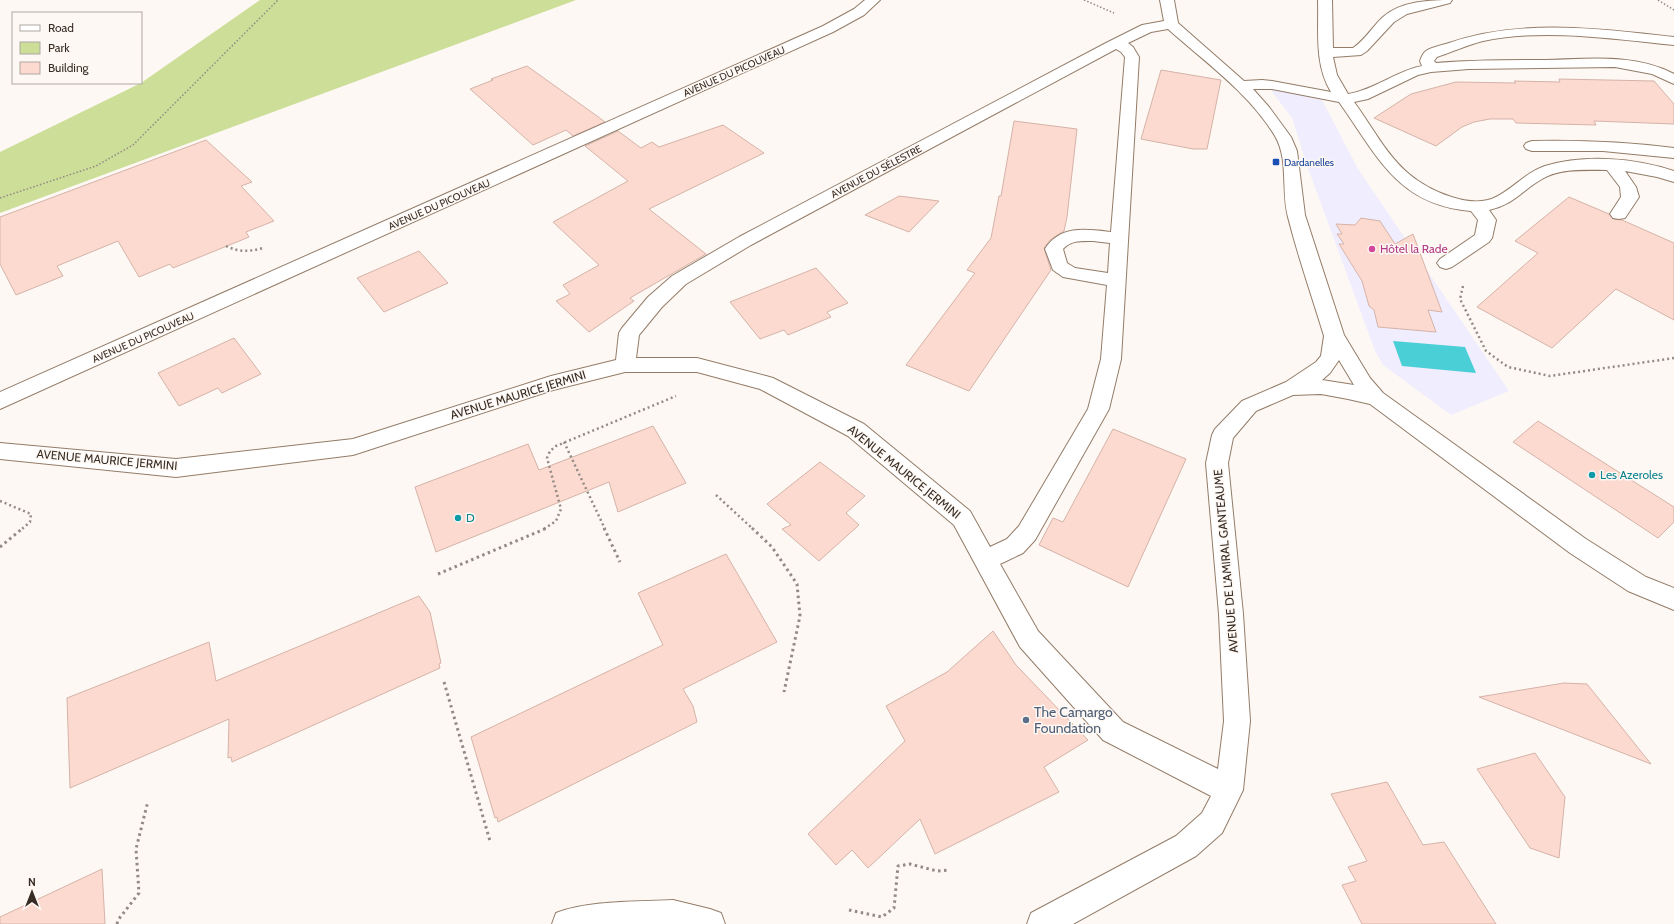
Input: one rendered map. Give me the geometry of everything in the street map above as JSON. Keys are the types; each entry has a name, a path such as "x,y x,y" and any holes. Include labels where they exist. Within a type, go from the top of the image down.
{"street":[{"name":"AVENUE DU PICOUVEAU","path":"0,401 828,29 859,12 873,0"},
{"path":"1167,0 1171,24 1241,86 1264,110 1283,137 1288,151 1296,215 1334,336 1359,377 1376,398"},
{"path":"1325,0 1326,53 1330,75 1344,99 1395,171 1412,184 1433,196 1458,205 1491,205 1503,201 1538,175 1550,170 1567,167 1612,166 1642,169 1674,177"},
{"path":"1326,53 1356,52 1362,48 1389,19 1395,15 1402,11 1445,0"},
{"name":"AVENUE DU SÉLESTRE","path":"625,365 629,333 655,302 679,280 745,241 1146,28 1171,24"},
{"path":"1431,68 1427,61 1431,54 1488,36 1539,32 1585,33 1674,40"},
{"path":"985,560 1015,546 1027,533 1098,409 1111,359 1132,58 1130,52 1118,43"},
{"path":"1241,86 1262,84 1272,85 1344,99 1364,96 1413,72 1431,68 1469,65 1615,63 1656,70 1674,80"},
{"path":"1532,146 1586,145 1648,149 1674,153"},
{"path":"1612,166 1628,187 1630,197 1619,214"},
{"path":"1446,263 1483,238 1487,220 1477,206"},
{"path":"1116,281 1070,273 1059,266 1054,249 1058,242 1080,235 1120,239"},
{"path":"1291,388 1314,375 1326,364 1330,358 1334,336"},
{"name":"AVENUE MAURICE JERMINI","path":"0,452 176,468 353,447 550,383 625,365 697,365 766,383 856,430 962,518 1029,639 1113,731 1229,790"},
{"name":"AVENUE DE L'AMIRAL GANTEAUME","path":"1042,924 1186,846 1212,823 1229,790 1237,721 1231,614 1217,463 1222,435 1249,406 1291,388 1321,387 1376,398 1578,546 1637,584 1674,598"},
{"path":"568,924 589,920 673,915 710,924"}],"path":[{"path":"0,198 96,166 134,145 278,0"},
{"path":"1084,0 1120,15"},
{"path":"1658,0 1674,10"},
{"path":"226,246 233,250 240,251 252,251 266,248"},
{"path":"1446,263 1464,281 1460,299 1486,351 1508,367 1550,376 1674,358"},
{"path":"438,574 549,527 556,521 561,509 547,458 556,446 687,392 720,371"},
{"path":"564,442 620,562"},
{"path":"716,495 772,547 797,584 800,616 784,692"},
{"path":"0,501 31,514 30,522 0,547"},
{"path":"444,682 490,841"},
{"path":"117,924 118,920 140,893 136,849 148,801"},
{"path":"849,910 882,918 894,908 898,866 910,864 937,871 950,870"}],"shaded area":[{"path":"1270,89 1321,98 1358,169 1509,391 1451,415 1383,365 1375,351 1308,168 1292,118"}],"green space":[{"path":"260,0 576,0 0,213 0,152 139,84 142,84 142,82"}],"water":[{"path":"1393,341 1465,347 1476,373 1402,366"}],"building":[{"path":"527,66 605,122 573,136 566,130 533,145 470,89 493,80 491,79"},
{"path":"1161,70 1221,80 1207,149 1193,149 1141,139"},
{"path":"1559,79 1654,81 1674,104 1674,124 1594,121 1596,125 1516,123 1513,119 1490,119 1474,122 1462,127 1436,146 1374,118 1411,94 1456,82 1560,82"},
{"path":"1014,121 1077,129 1067,217 1064,231 1050,240 1044,248 1051,270 969,391 906,365 975,273 967,270 991,238 999,196 1001,196"},
{"path":"723,125 764,153 649,209 706,254 630,298 634,301 589,332 556,301 570,294 563,285 599,265 553,222 628,181 585,146 618,131 641,148 652,142 659,147"},
{"path":"206,140 252,182 241,186 274,221 246,232 249,237 173,268 170,264 139,277 118,241 57,266 63,276 16,295 0,264 0,217"},
{"path":"899,196 939,201 909,232 865,215"},
{"path":"1569,197 1609,214 1613,219 1622,220 1674,243 1674,320 1616,289 1552,348 1477,307 1538,253 1515,241"},
{"name":"Hôtel la Rade","path":"1361,218 1380,221 1395,244 1413,234 1442,312 1428,310 1436,332 1378,327 1374,310 1369,306 1362,281 1339,244 1344,244 1337,234 1342,234 1336,224 1355,225"},
{"path":"419,251 448,283 384,312 357,278"},
{"path":"816,268 848,303 827,312 831,317 788,335 784,330 760,339 730,302"},
{"path":"234,338 261,374 222,393 218,388 179,406 158,373"},
{"name":"Les Azeroles","path":"1538,421 1674,507 1674,522 1658,538 1513,442"},
{"path":"653,426 686,483 618,512 609,482 436,552 415,487 528,444 539,470"},
{"path":"1113,429 1186,459 1128,587 1039,545 1053,518 1063,522"},
{"path":"820,462 865,496 846,513 859,525 819,561 782,529 791,525 767,504"},
{"path":"726,554 777,642 683,689 693,706 697,722 498,822 497,817 495,818 471,737 663,645 638,593"},
{"path":"419,596 430,612 441,663 439,664 440,668 232,762 231,757 228,758 229,719 70,788 67,698 209,642 216,681"},
{"path":"993,631 1016,665 1088,740 1044,767 1059,792 935,854 920,819 868,868 852,850 836,865 808,834 905,741 886,706 947,672"},
{"path":"1564,683 1587,684 1651,764 1479,697"},
{"path":"1535,753 1565,797 1559,858 1530,848 1477,769"},
{"path":"1387,782 1423,845 1444,842 1496,924 1362,924 1342,885 1356,881 1348,867 1367,861 1331,794"},
{"path":"102,869 105,924 0,924 0,917"}],"place":[{"name":"Dardanelles","path":"1276,162"},
{"name":"Hôtel la Rade","path":"1372,249"},
{"name":"Les Azeroles","path":"1592,475"},
{"name":"D","path":"458,518"},
{"name":"The Camargo Foundation","path":"1026,720"}]}
